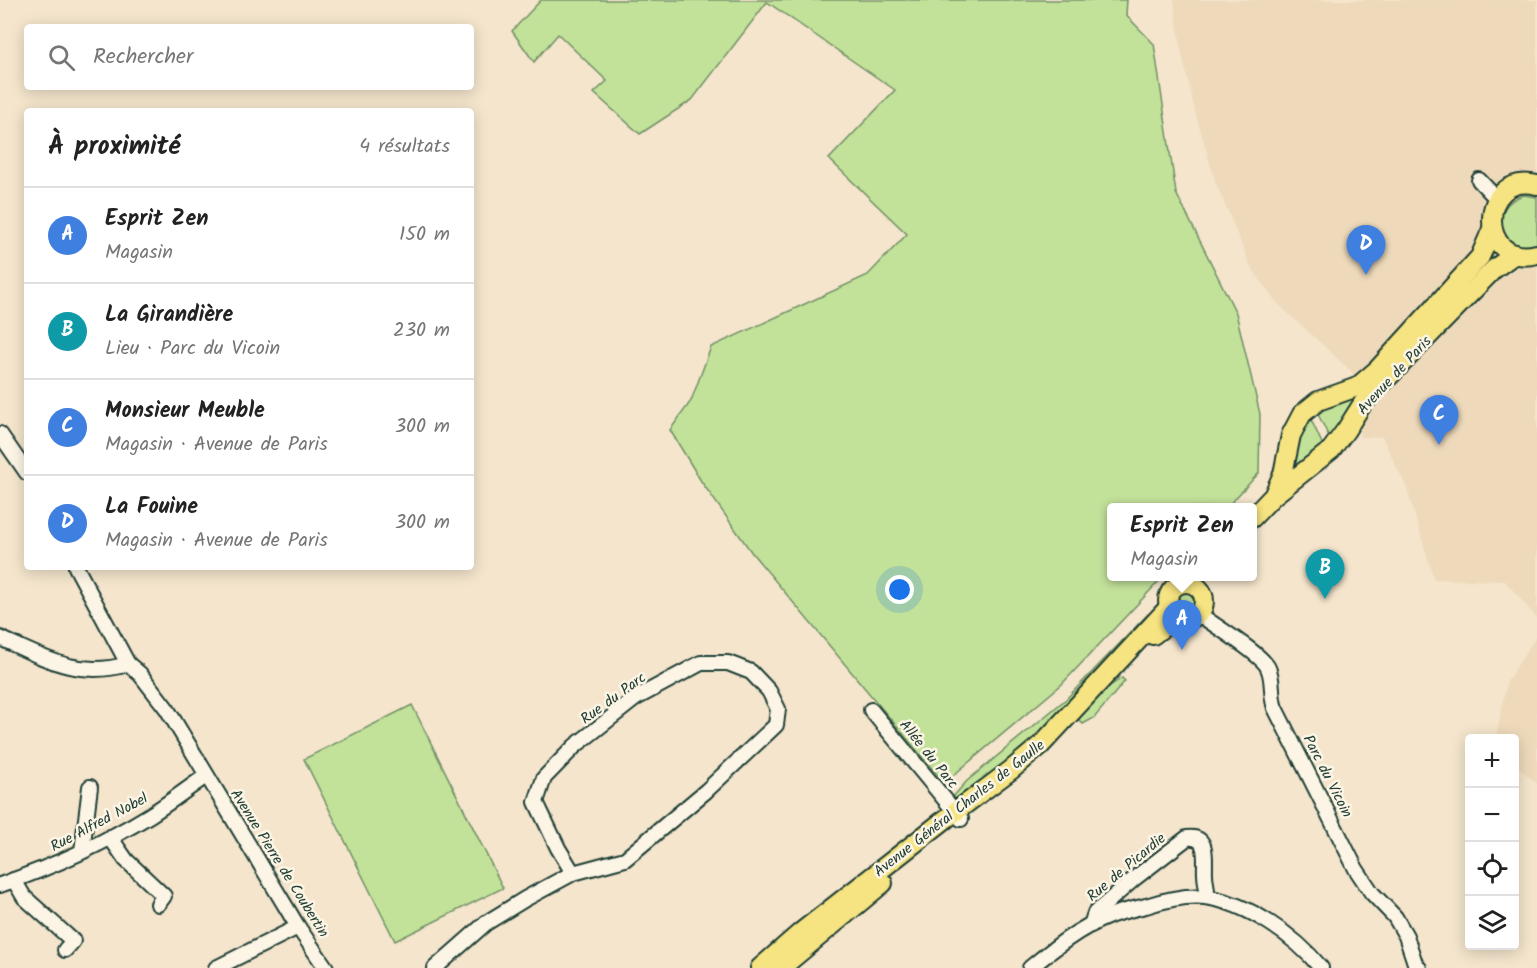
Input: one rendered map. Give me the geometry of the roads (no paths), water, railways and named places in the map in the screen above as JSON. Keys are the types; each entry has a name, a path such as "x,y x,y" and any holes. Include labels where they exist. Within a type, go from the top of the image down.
{"main road":[{"path":"1537,185 1521,184 1512,187 1497,199 1492,209 1492,230 1501,244 1515,254 1523,256 1537,254"},
{"name":"Avenue de Paris","path":"1273,496 1283,474 1291,435 1302,414 1318,401 1363,383 1480,257 1492,230"},
{"name":"Avenue de Paris","path":"1257,513 1273,496 1330,450 1373,393 1494,269 1515,254"},
{"name":"Avenue Général Charles de Gaulle","path":"760,968 800,933 1044,749 1151,637 1183,613 1168,602 1171,591 1188,581"},
{"name":"Avenue Général Charles de Gaulle","path":"1191,581 1202,594"},
{"path":"1183,613 1203,604 1202,594 1206,581"},
{"name":"Avenue Général Charles de Gaulle","path":"781,968 958,815"}],"street":[{"path":"1479,180 1497,199"},
{"path":"0,434 24,469"},
{"name":"Avenue Pierre de Coubertin","path":"78,570 128,664 140,674 155,693 261,863 298,927 326,968"},
{"name":"Parc du Vicoin","path":"1183,613 1265,661 1271,677 1270,689 1275,708 1356,869 1372,893 1401,927 1414,963 1419,968"},
{"path":"0,638 61,665 108,670 128,664"},
{"name":"Rue du Parc","path":"435,968 486,923 573,873 625,859 706,791 776,725 778,709 769,691 751,672 728,663 701,663 636,698 576,747 544,778 536,802 573,873"},
{"name":"Allée du Parc","path":"871,710 958,815"},
{"name":"Rue Alfred Nobel","path":"0,885 46,869 110,837 150,815 206,776"},
{"path":"82,851 90,787"},
{"path":"110,837 126,860 164,896 158,903"},
{"name":"Rue de Picardie","path":"1091,925 1095,913 1186,838 1192,837 1204,847 1207,859 1205,875 1208,885 1207,897"},
{"path":"14,880 24,897 73,940 65,950"},
{"name":"Rue de Picardie","path":"1030,968 1051,950 1106,917 1189,897 1207,897 1238,907 1266,921 1298,942 1321,968"},
{"path":"216,968 298,927"}],"place":[{"name":"La Fouine","path":"1366,275"},
{"name":"Monsieur Meuble","path":"1439,445"},
{"name":"La Girandière","path":"1325,599"},
{"name":"Esprit Zen","path":"1182,650"}]}
